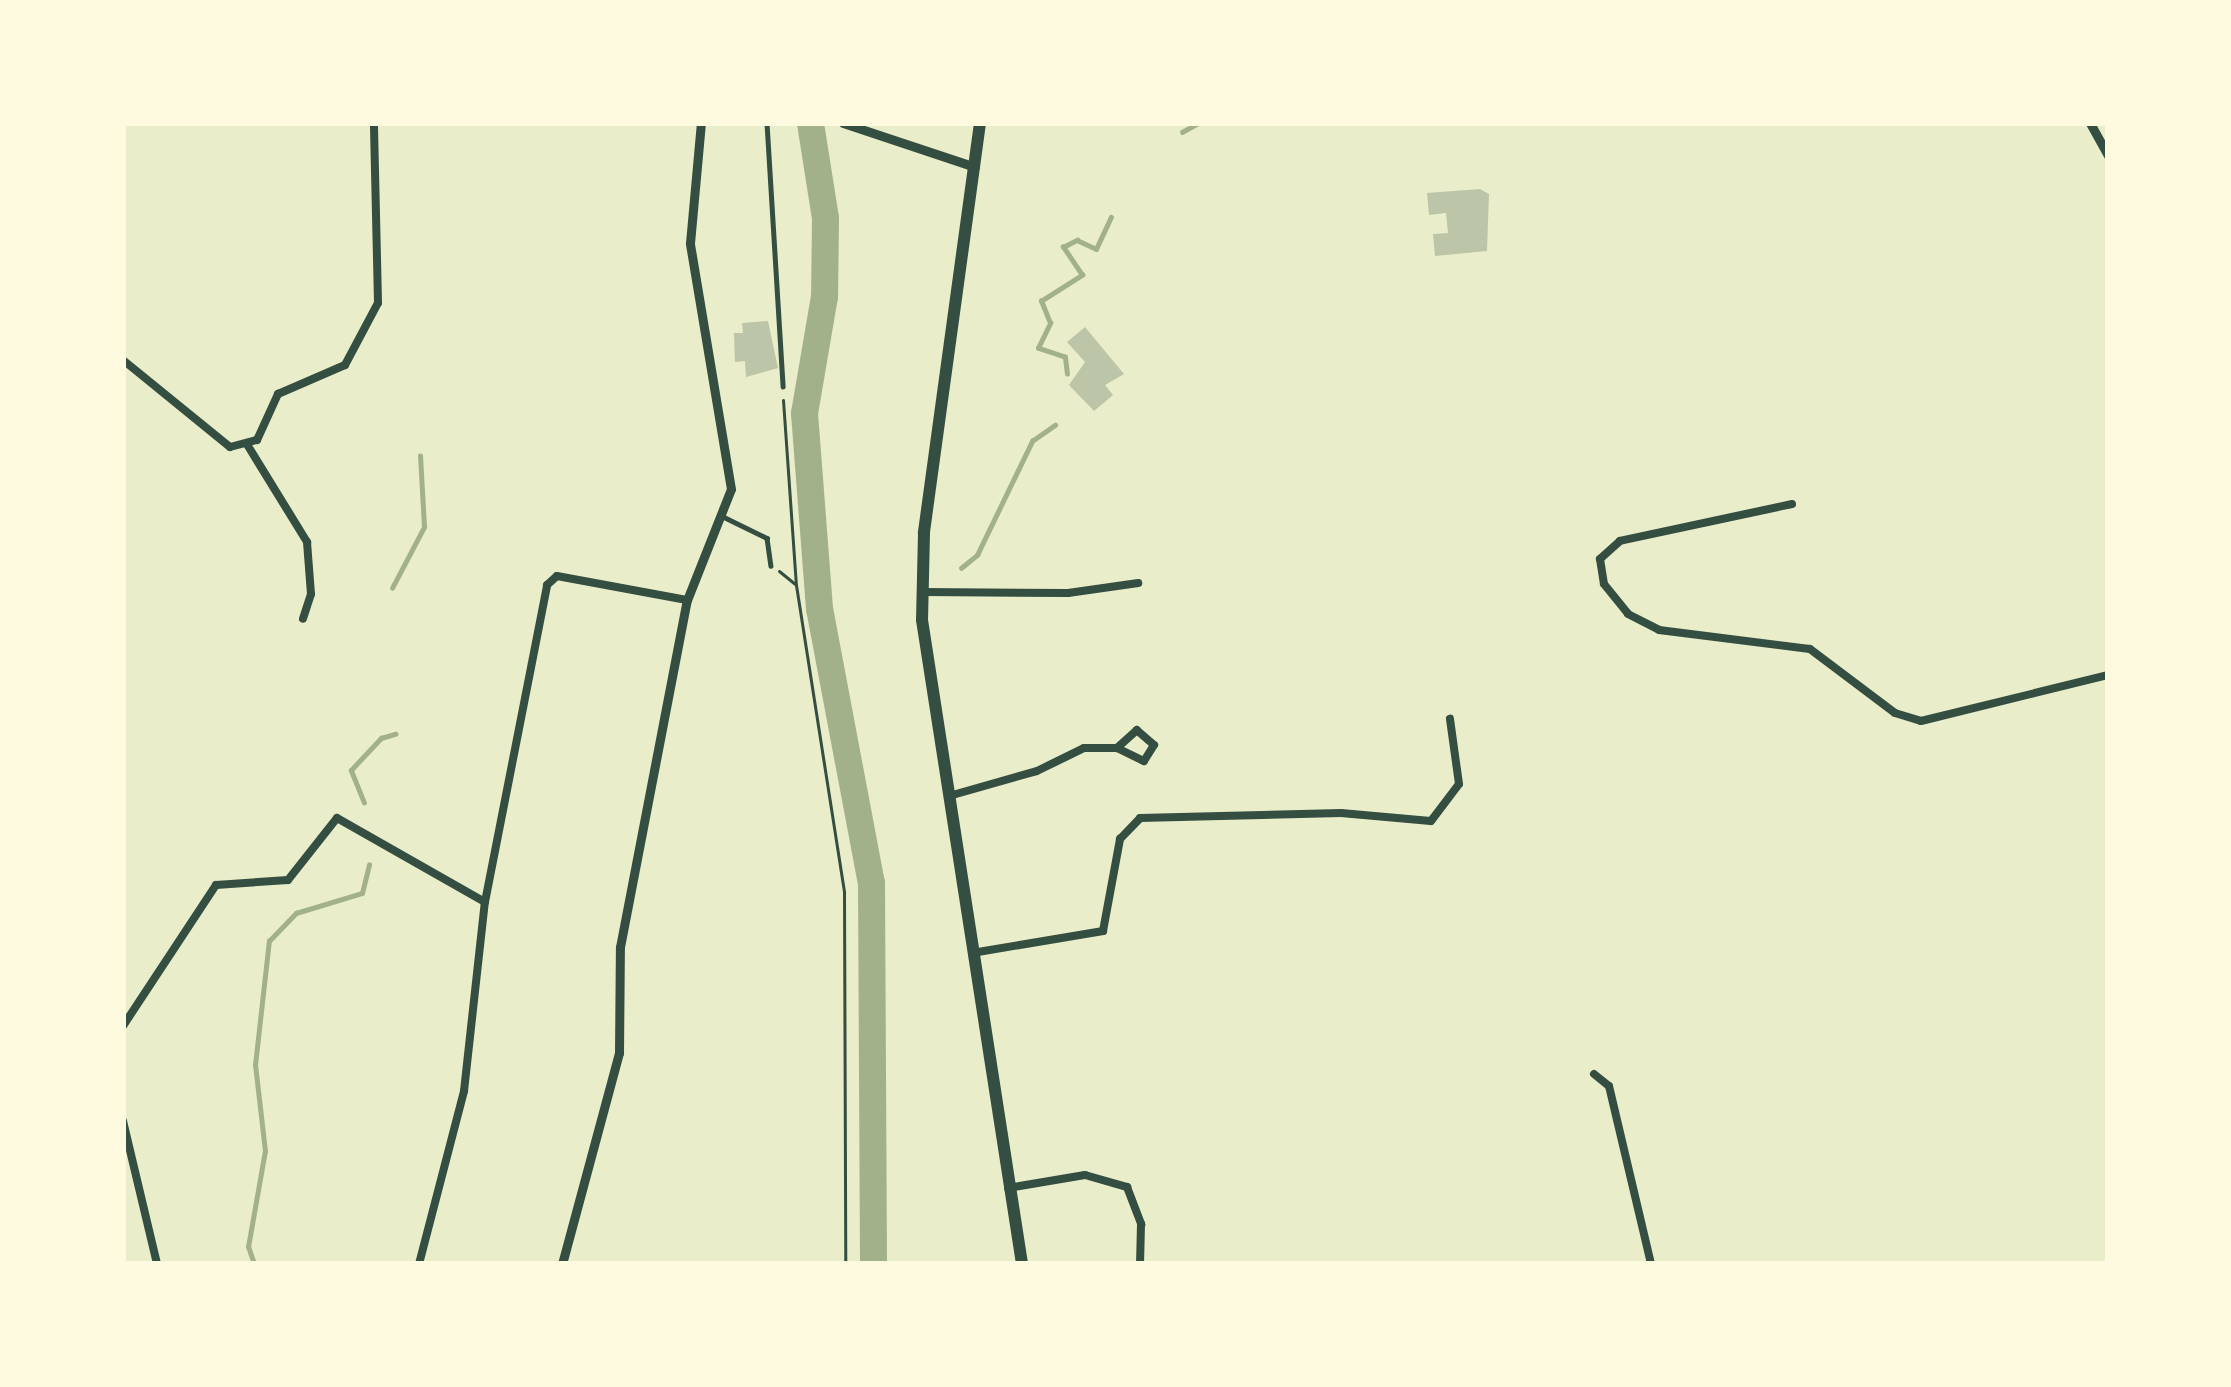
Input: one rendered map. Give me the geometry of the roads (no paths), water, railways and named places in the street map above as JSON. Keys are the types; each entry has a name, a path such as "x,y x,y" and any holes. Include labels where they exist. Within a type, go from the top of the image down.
{"main road":[{"path":"980,123 922,592 947,796 1022,1264"}],"street":[{"path":"248,446 273,400 345,364 375,317 382,261 371,198 374,123"},
{"path":"562,1264 619,1053 620,947 687,600 724,517 729,471 690,242 701,123"},
{"path":"843,123 976,166"},
{"path":"2090,123 2108,155"},
{"path":"123,360 230,447 248,446"},
{"path":"248,446 307,542 311,594 303,619"},
{"path":"1792,504 1620,541 1600,559 1604,584 1628,614 1659,630 1810,649 1895,713 1921,721 2108,675"},
{"path":"419,1264 464,1091 485,902 551,578 687,600"},
{"path":"922,592 1068,592 1138,584"},
{"path":"971,953 1103,931 1120,839 1140,818 1321,813 1431,821 1460,784 1450,719"},
{"path":"947,796 1037,771 1084,748 1117,748 1144,761 1154,745 1137,730 1117,748"},
{"path":"123,1026 215,886 289,880 338,818 485,902"},
{"path":"1594,1074 1609,1086 1651,1264"},
{"path":"123,1120 157,1264"},
{"path":"1008,1188 1085,1175 1127,1187 1141,1224 1140,1264"}],"lane":[{"path":"766,123 783,387"},
{"path":"724,517 767,538 772,566"}],"waterway":[{"path":"810,123 825,218 824,296 804,413 819,608 871,882 873,1264"},
{"path":"1182,132 1198,123"},
{"path":"1067,374 1065,357 1038,348 1050,323 1041,301 1082,275 1063,247 1077,240 1096,249 1111,217"},
{"path":"961,568 977,555 1032,441 1055,425"},
{"path":"392,588 424,527 420,456"},
{"path":"364,803 351,770 381,738 395,734"},
{"path":"254,1264 248,1247 265,1151 255,1065 269,941 296,913 362,893 369,865"}]}
